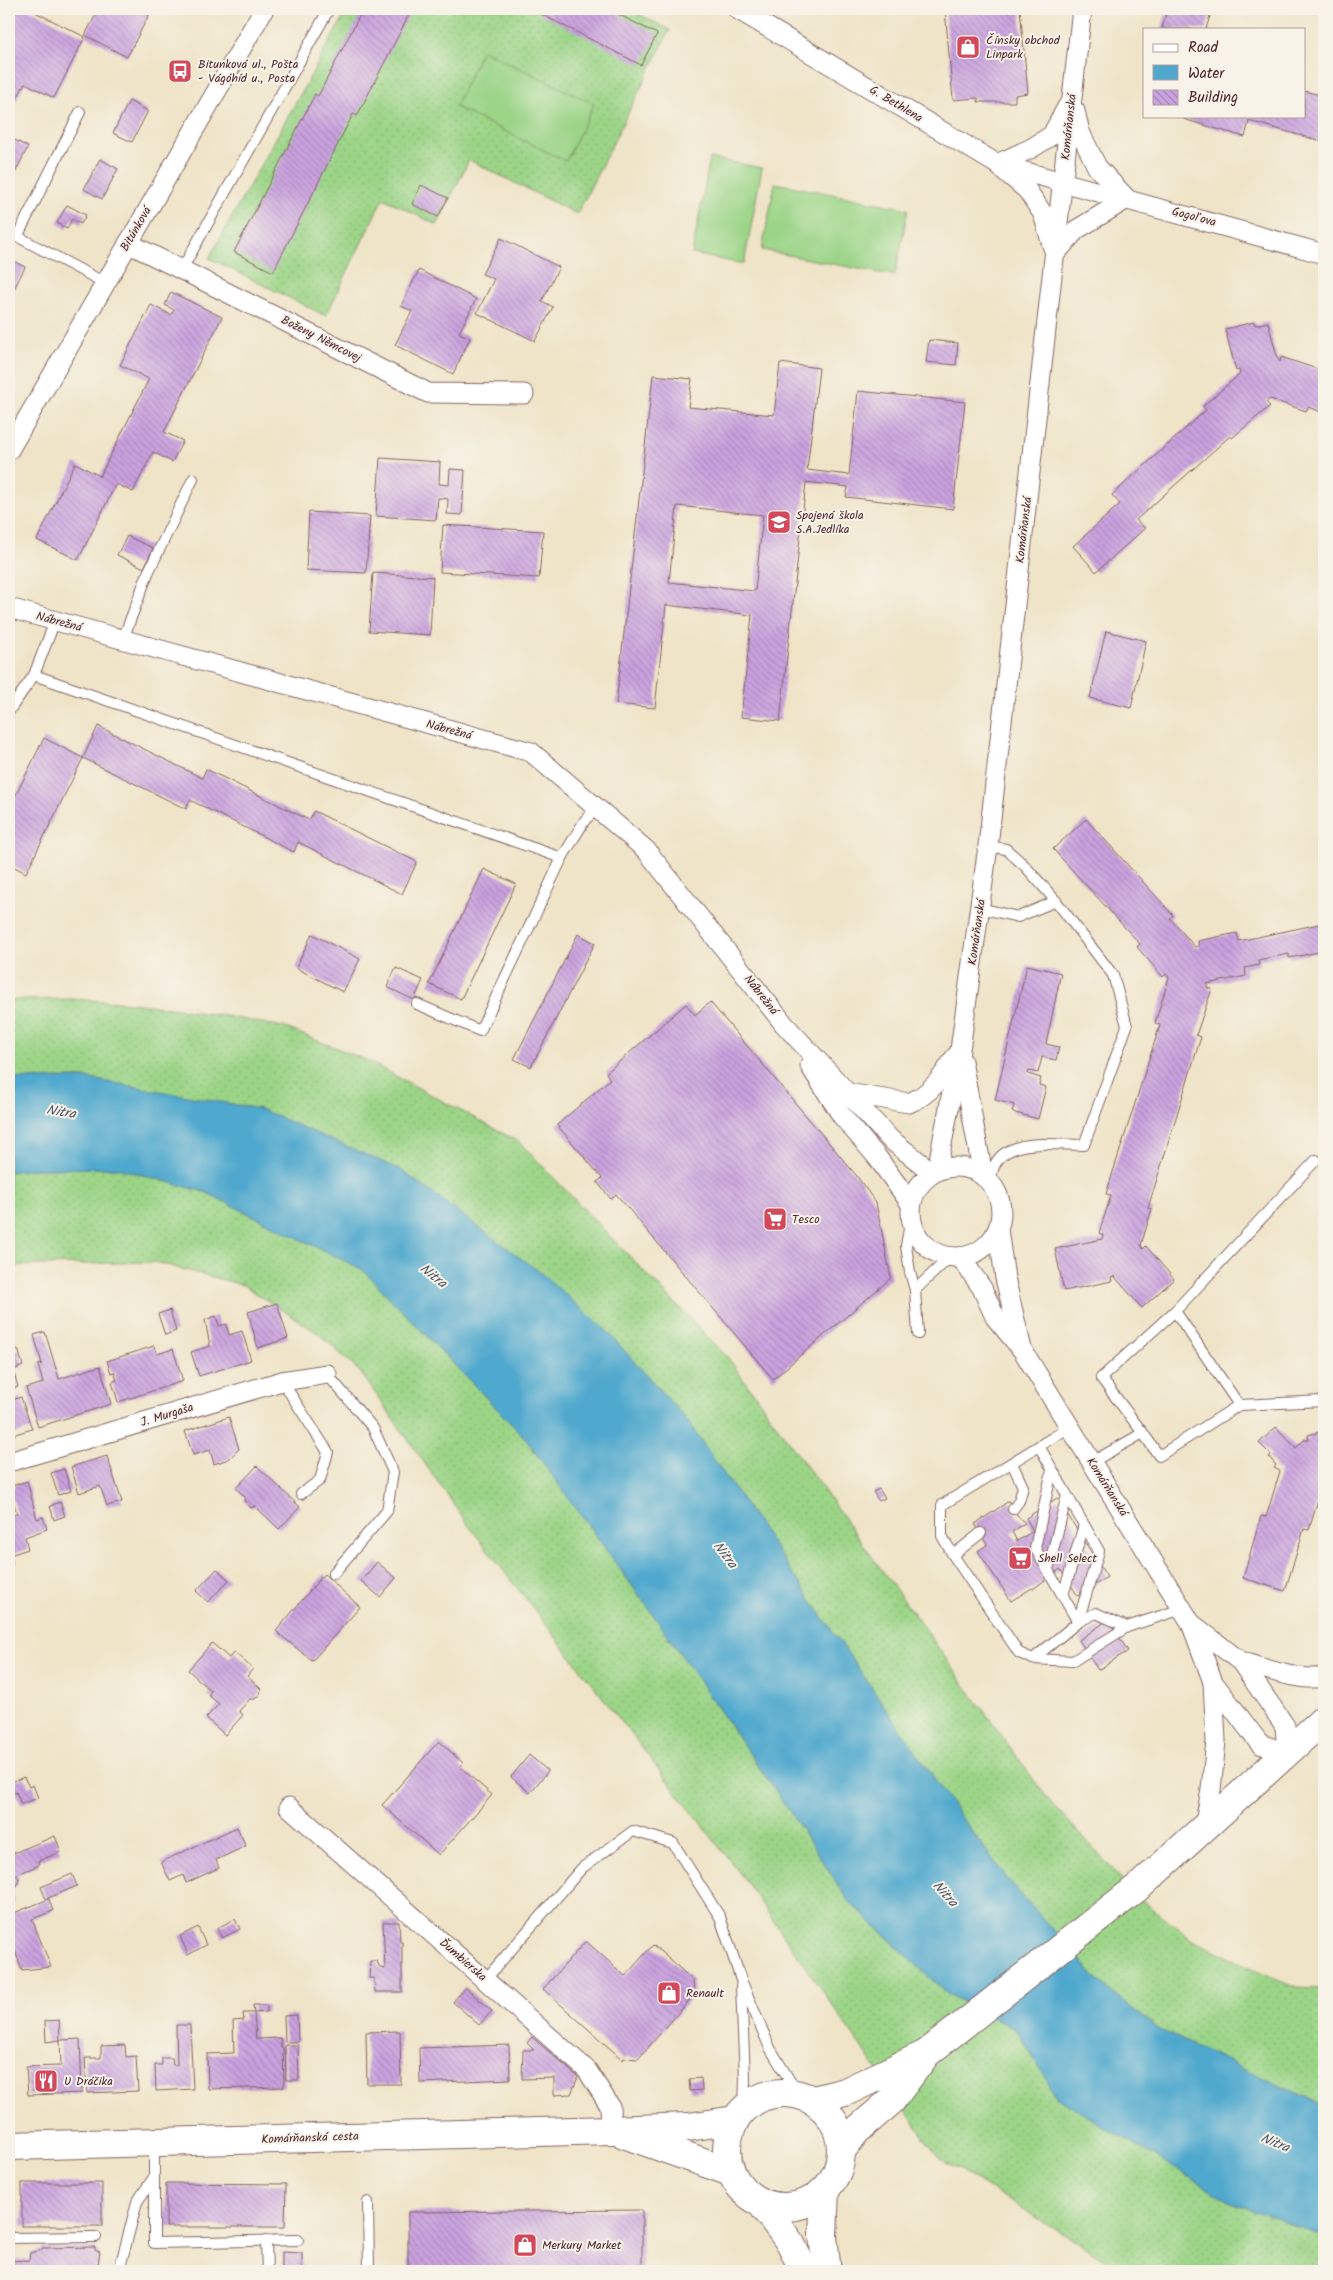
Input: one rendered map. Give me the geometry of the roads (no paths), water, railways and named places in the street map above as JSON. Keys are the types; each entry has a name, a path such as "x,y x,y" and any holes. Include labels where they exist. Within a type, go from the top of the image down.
{"main road":[{"path":"804,2271 791,2244 762,2203 740,2187 731,2172 728,2162 727,2140 740,2114 756,2100 769,2095 784,2093 805,2097 845,2092 926,2054 1142,1884 1324,1719"},
{"path":"841,2151 856,2131 892,2101 926,2054"},
{"path":"762,2203 778,2207 795,2206 812,2200 825,2190 835,2176 841,2151 838,2131 834,2122 824,2110 805,2097"},
{"name":"Komárňanská cesta","path":"9,2146 688,2127 740,2114"},
{"name":"Komárňanská cesta","path":"610,2130 731,2172"},
{"path":"825,2190 823,2236 827,2271"}],"street":[{"name":"Bitúnková","path":"9,450 264,9"},
{"name":"G. Bethlena","path":"737,9 997,164 1063,182"},
{"name":"Komárňanská","path":"935,1172 960,1050 988,846 1082,9"},
{"path":"1055,254 1043,214 1027,190 997,164 1032,148 1052,135 1072,98"},
{"path":"1055,254 1076,230 1127,199 1097,167 1080,132 1072,98"},
{"name":"Gogoľova","path":"1063,182 1324,254"},
{"name":"Boženy Němcovej","path":"128,243 428,393 524,394"},
{"name":"Nábrežná","path":"9,608 531,752 598,807 646,850 784,1024 890,1139 935,1172"},
{"name":"Nábrežná","path":"784,1024 842,1116 876,1157 911,1211"},
{"path":"847,1093 909,1103 919,1099 938,1082 960,1050"},
{"name":"Komárňanská","path":"960,1050 987,1180 998,1194 1001,1205 998,1229 1005,1278 1023,1351"},
{"path":"987,1180 961,1167 935,1172 922,1181 915,1192 911,1211 915,1233 924,1245 935,1253 955,1258 984,1248 998,1229"},
{"name":"Komárňanská","path":"955,1258 982,1288 995,1317 1023,1351 1186,1616"},
{"name":"J. Murgaša","path":"9,1462 282,1380 327,1374"},
{"path":"1186,1616 1241,1662 1284,1726 1286,1753 1260,1744 1213,1682 1186,1616"},
{"path":"1241,1662 1294,1676 1324,1677"},
{"path":"1204,1828 1211,1790 1216,1741 1213,1682"},
{"name":"Ďumbierska","path":"289,1807 586,2070 610,2106 610,2130"}],"lane":[{"path":"182,270 329,9"},
{"path":"80,112 13,234 105,283"},
{"path":"124,640 148,573 193,479"},
{"path":"9,711 34,675 55,621"},
{"path":"34,675 562,858"},
{"path":"417,1004 480,1031 562,858 584,820 598,807"},
{"path":"987,1180 999,1157 1011,1149 1027,1145 1084,1145 1127,1026 1113,975 1056,901 1025,866 1006,849 988,846"},
{"path":"980,908 1018,917 1056,901"},
{"path":"1316,1160 1175,1311 1101,1378 1159,1456 1239,1405 1324,1401"},
{"path":"911,1211 906,1246 915,1290 918,1334"},
{"path":"915,1290 955,1258"},
{"path":"1175,1311 1239,1405"},
{"path":"327,1374 373,1428 393,1472 387,1511 333,1574"},
{"path":"282,1380 328,1452 320,1480 301,1494"},
{"path":"1070,1427 942,1505 942,1536 953,1555 1019,1653 1033,1660 1073,1661 1127,1627 1186,1616"},
{"path":"1092,1462 1143,1433"},
{"path":"1039,1446 1099,1550 1078,1622"},
{"path":"1012,1462 1023,1487 1019,1501 1013,1510"},
{"path":"1052,1470 1035,1548 1078,1622"},
{"path":"1048,1570 1067,1495"},
{"path":"1063,1595 1084,1525"},
{"path":"953,1555 982,1533"},
{"path":"1033,1660 1078,1622 1096,1614 1127,1627"},
{"path":"486,1980 582,1868 633,1831 673,1843 720,1916 741,1980 770,2048 805,2097"},
{"path":"740,2114 745,2078 741,1980"},
{"path":"154,2142 154,2243 298,2240"},
{"path":"119,2271 137,2202 154,2178"},
{"path":"368,2202 369,2271"},
{"path":"9,2238 96,2237"},
{"path":"266,2240 267,2271"}],"water":[{"name":"Nitra","path":"86,1078 260,1109 401,1170 541,1273 606,1330 686,1419 968,1827 1014,1887 1104,1986 1158,2029 1324,2106 1324,2236 1231,2202 1057,2098 1018,2031 946,1993 848,1900 782,1800 647,1606 525,1438 363,1270 205,1192 117,1168 30,1169 9,1172 9,1079"}],"place":[{"name":"Čínsky obchod Linpark","path":"968,47"},
{"name":"Bitunková ul., Pošta - Vágóhíd u., Posta","path":"180,71"},
{"name":"Spojená škola S.A.Jedlíka","path":"779,522"},
{"name":"Tesco","path":"775,1219"},
{"name":"Shell Select","path":"1020,1558"},
{"name":"Renault","path":"669,1993"},
{"name":"U Dráčika","path":"46,2081"},
{"name":"Merkury Market","path":"525,2245"}]}
